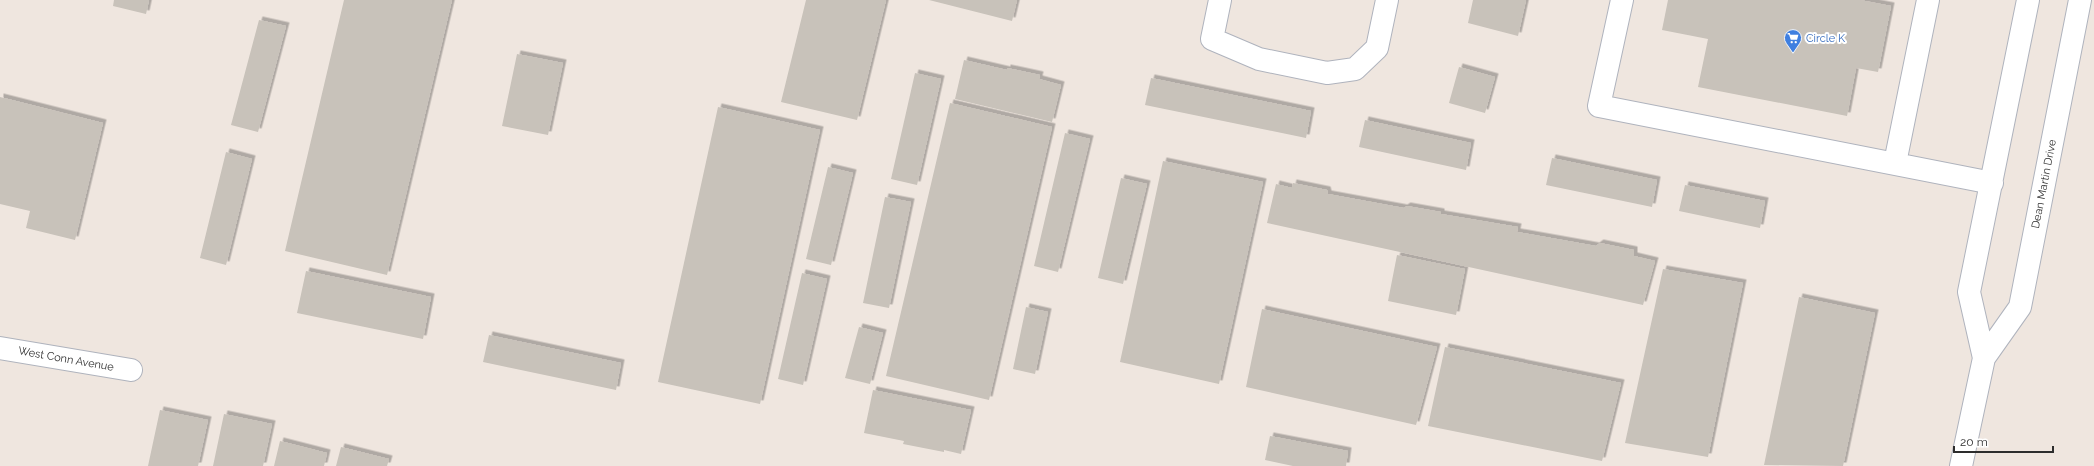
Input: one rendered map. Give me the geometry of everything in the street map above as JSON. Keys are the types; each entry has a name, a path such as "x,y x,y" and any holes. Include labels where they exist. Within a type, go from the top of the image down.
{"street":[{"path":"1220,0 1212,39 1259,59 1326,73 1355,69 1377,48 1387,0"},
{"path":"1622,0 1599,106 1992,183"},
{"path":"1895,163 1928,0"},
{"name":"Dean Martin Drive","path":"1984,358 1969,292 2028,0"},
{"name":"Dean Martin Drive","path":"1962,466 1984,358 2020,307 2080,0"},
{"name":"West Conn Avenue","path":"0,348 131,370"}],"building":[{"path":"114,0 149,0 146,14 113,6"},
{"path":"344,0 452,0 387,275 285,251"},
{"path":"806,0 886,0 857,120 781,102"},
{"path":"929,0 1017,0 1012,21"},
{"path":"1473,0 1526,0 1518,36 1468,23"},
{"name":"Circle K","path":"1668,0 1860,0 1891,6 1878,72 1856,68 1847,116 1698,87 1708,39 1662,30"},
{"path":"259,20 286,26 258,132 231,125"},
{"path":"517,54 563,63 548,135 502,126"},
{"path":"964,60 1007,70 1007,68 1040,75 1039,79 1061,85 1052,122 955,99"},
{"path":"1459,67 1495,77 1485,113 1449,103"},
{"path":"915,73 941,79 917,185 891,179"},
{"path":"1151,78 1311,111 1306,138 1145,105"},
{"path":"0,97 103,123 75,240 26,228 30,211 0,204"},
{"path":"950,103 1052,127 989,400 886,376"},
{"path":"718,107 820,130 760,404 658,382"},
{"path":"1365,120 1471,143 1466,170 1359,147"},
{"path":"1065,133 1090,139 1058,272 1034,266"},
{"path":"226,152 252,159 226,265 200,258"},
{"path":"1552,158 1657,180 1652,207 1546,185"},
{"path":"1163,161 1263,182 1219,384 1120,362"},
{"path":"828,167 853,173 831,265 806,259"},
{"path":"1121,178 1147,184 1123,284 1098,278"},
{"path":"1293,183 1327,190 1328,194 1404,208 1407,206 1441,212 1441,214 1518,227 1517,232 1596,246 1600,243 1634,250 1634,256 1655,261 1643,305 1267,223 1276,184 1292,188"},
{"path":"1685,185 1765,201 1760,228 1679,211"},
{"path":"885,197 911,202 889,308 863,303"},
{"path":"1397,255 1465,269 1456,315 1388,301"},
{"path":"1663,269 1743,283 1708,457 1625,443"},
{"path":"306,271 431,297 423,339 297,313"},
{"path":"802,273 827,279 803,385 778,379"},
{"path":"1799,297 1875,313 1843,466 1764,465"},
{"path":"1026,307 1048,312 1035,374 1013,369"},
{"path":"1262,309 1437,347 1416,425 1246,387"},
{"path":"859,327 883,333 870,384 845,378"},
{"path":"489,335 621,363 616,390 483,362"},
{"path":"1445,347 1621,383 1602,461 1428,426"},
{"path":"873,390 971,410 961,454 903,444 904,441 864,433"},
{"path":"160,410 208,420 198,466 148,466"},
{"path":"224,414 272,424 263,466 213,466"},
{"path":"1270,436 1348,451 1346,466 1293,466 1265,460"},
{"path":"280,441 327,453 324,466 274,466"},
{"path":"341,447 389,459 387,466 336,466"}],"place":[{"name":"Circle K","path":"1793,53"}]}
